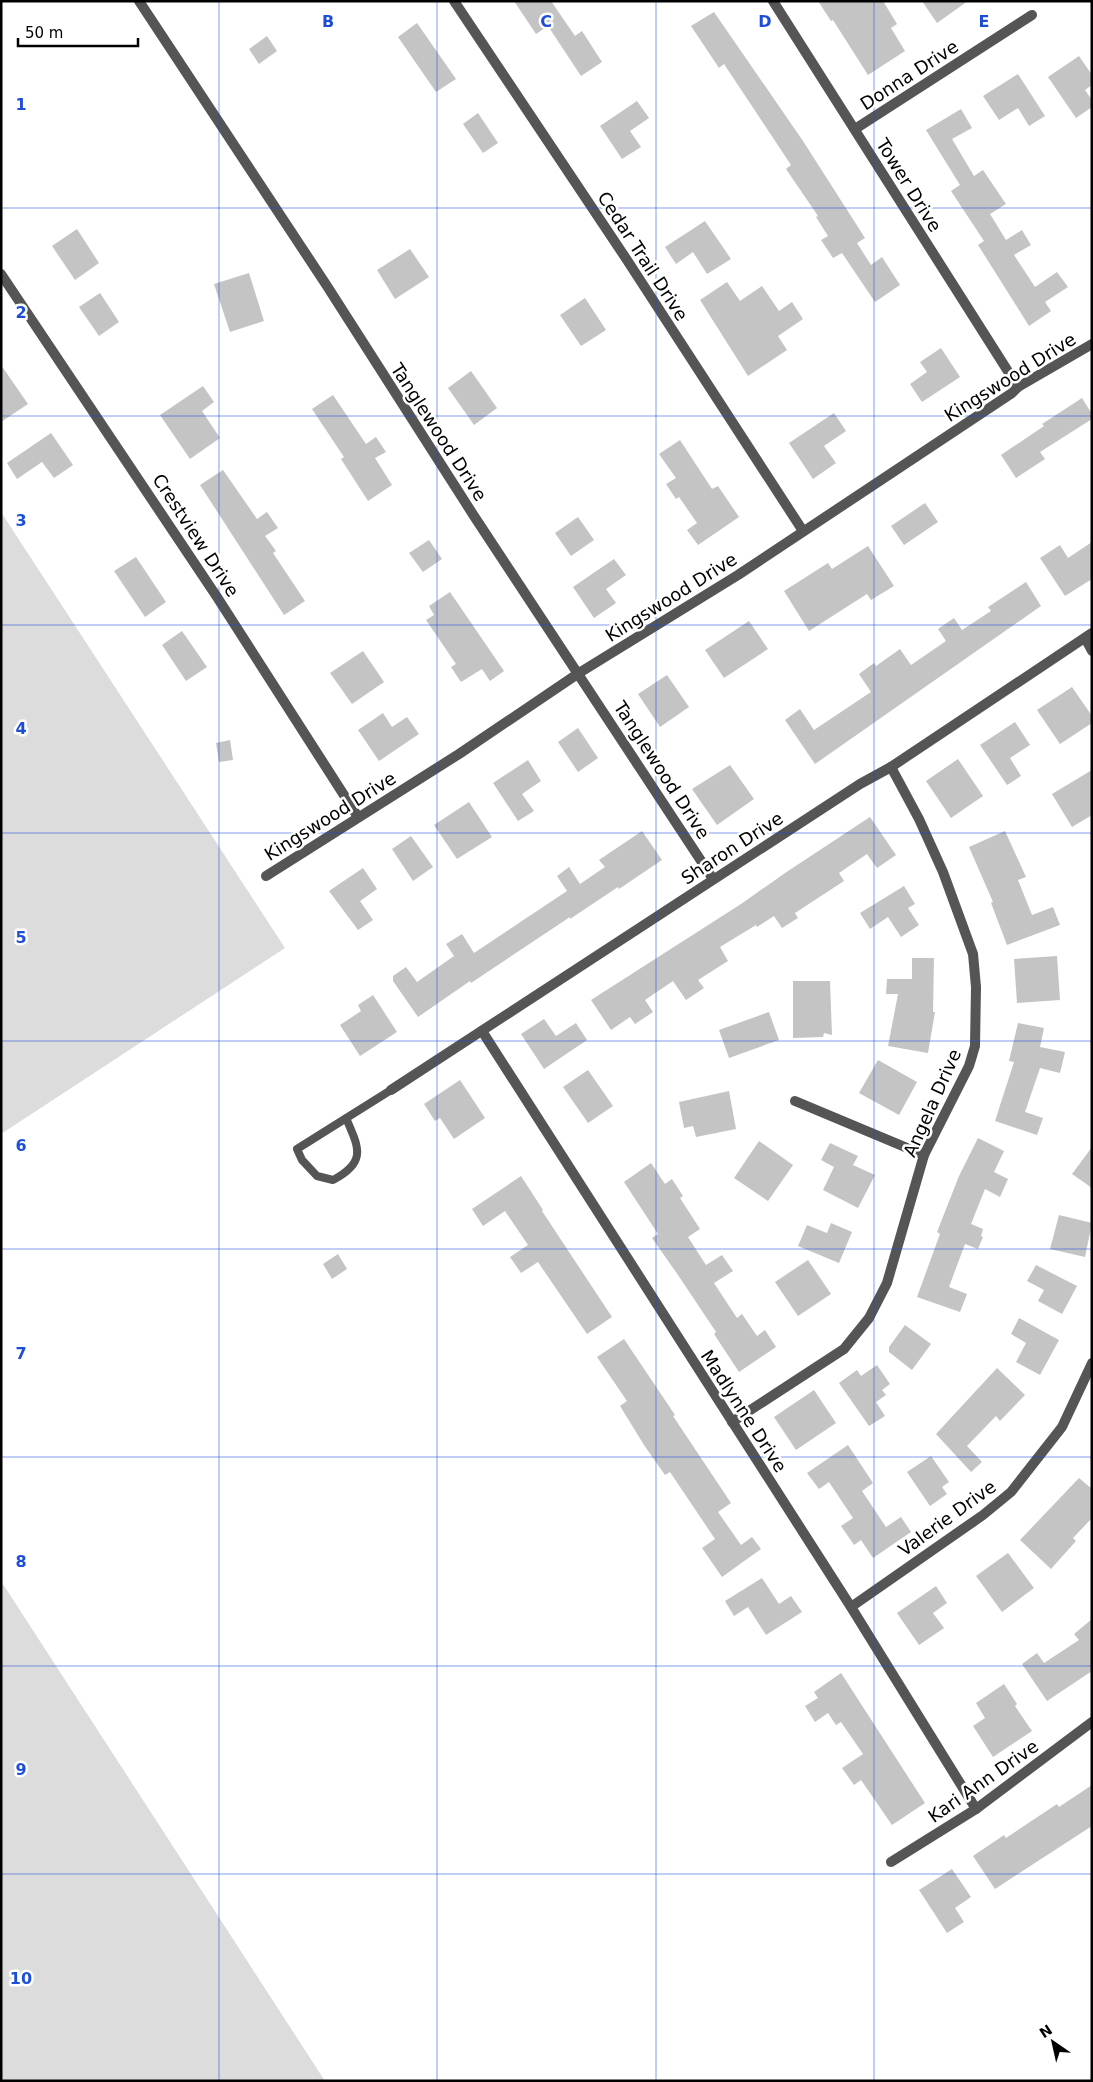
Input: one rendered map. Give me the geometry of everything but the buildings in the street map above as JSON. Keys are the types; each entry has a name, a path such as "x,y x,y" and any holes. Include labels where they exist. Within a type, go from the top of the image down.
{"street":[{"name":"Tanglewood Drive","path":"139,1 713,879"},
{"name":"Cedar Trail Drive","path":"454,1 633,268 803,531"},
{"name":"Tower Drive","path":"773,1 1018,387"},
{"name":"Donna Drive","path":"855,129 1032,15"},
{"name":"Crestview Drive","path":"1,274 206,581 358,817"},
{"name":"Kingswood Drive","path":"266,876 459,754 579,673 738,575 1018,387 1092,344"},
{"path":"1088,636 1092,651"},
{"name":"Sharon Drive","path":"391,1090 860,784 891,767 1088,636"},
{"name":"Angela Drive","path":"732,1422 844,1348 869,1318 887,1283 924,1155 969,1066 975,1046 976,987 974,954 943,872 920,819 891,767"},
{"name":"Madlynne Drive","path":"482,1031 850,1607 976,1810"},
{"path":"795,1101 924,1155"},
{"name":"Valerie Drive","path":"850,1607 983,1515 1011,1492 1062,1427 1092,1363"},
{"name":"Kari Ann Drive","path":"890,1862 976,1810 1092,1722"}],"lane":[{"path":"346,1118 357,1142 357,1159 350,1171 333,1180 317,1176 302,1160 297,1149 346,1118 391,1090"}],"shaded area":[{"path":"1,512 285,948 1,1134"},
{"path":"1,1581 325,2081 1,2081"}]}
